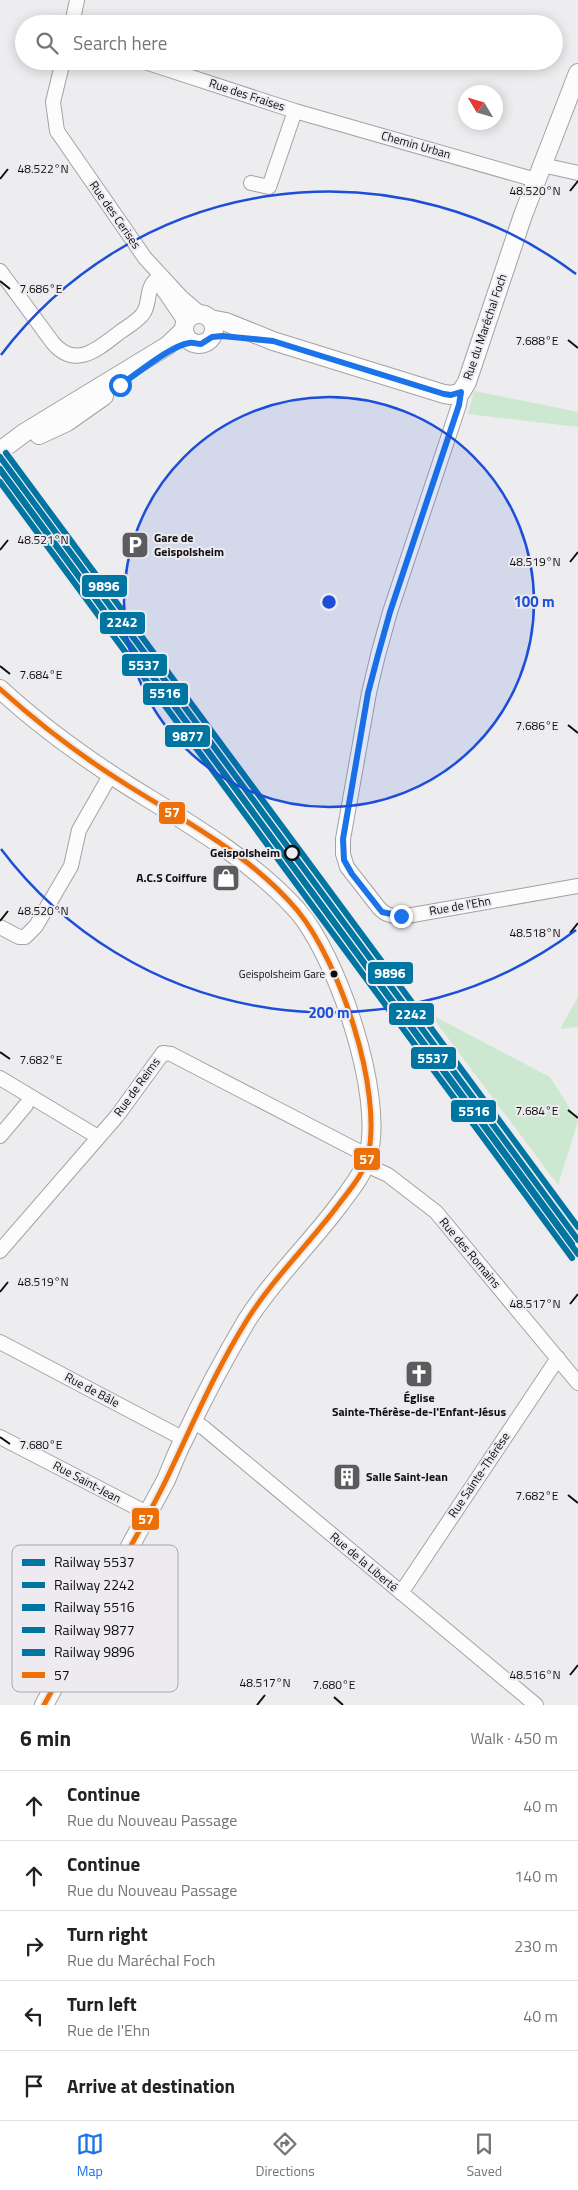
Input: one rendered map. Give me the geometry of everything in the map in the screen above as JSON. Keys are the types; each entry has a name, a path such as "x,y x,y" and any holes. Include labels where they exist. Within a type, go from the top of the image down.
{"main road":[{"name":"Rue du Maréchal Foch","path":"461,392 467,382 539,172 574,95 578,73"},
{"path":"195,326 201,344 212,337 239,336 273,341 444,394 451,395 461,392"},
{"path":"3,450 19,436 167,346 195,326 251,330 273,341"},
{"path":"0,689 48,730 111,774 220,844 269,884 304,919 327,960 347,1010 369,1086 372,1125 367,1161 355,1184 322,1228 260,1301 246,1322 192,1421 167,1478 130,1545"},
{"path":"46,1704 52,1692"}],"street":[{"path":"74,15 77,0"},
{"name":"Rue des Cerises","path":"61,70 53,102 57,131 146,258 181,297 195,326"},
{"name":"Rue des Fraises","path":"170,70 295,111"},
{"path":"251,183 268,187 295,111"},
{"name":"Chemin Urban","path":"295,111 539,172 578,173"},
{"name":"Rue des Cerises","path":"146,258 156,280 195,326"},
{"path":"0,271 53,344 59,350 71,356 90,353 142,315 150,288 156,280"},
{"name":"Rue du Maréchal Foch","path":"343,854 343,839 360,739 378,655 390,612 459,405 461,392"},
{"path":"0,927 19,937 25,936 36,926 71,866 79,830 111,774"},
{"name":"Rue de l'Ehn","path":"343,854 347,866 382,912 393,916 578,886"},
{"name":"Rue de Reims","path":"0,1251 116,1116 160,1056 167,1053 367,1161"},
{"path":"0,1078 98,1137"},
{"path":"0,1136 26,1106"},
{"name":"Rue des Romains","path":"367,1161 436,1212 578,1383"},
{"name":"Rue de Bâle","path":"0,1342 184,1438"},
{"name":"Rue Sainte-Thérèse","path":"401,1593 558,1358"},
{"name":"Rue de la Liberté","path":"192,1421 204,1428 536,1705"},
{"name":"Rue Saint-Jean","path":"0,1437 147,1513"}],"green space":[{"path":"474,391 578,412 578,427 468,414"},
{"path":"578,997 578,1027 560,1029"},
{"path":"430,1014 550,1077 578,1121 558,1185"}],"rail line":[{"name":"9896","path":"6,453 578,1227"},
{"name":"2242","path":"0,457 578,1240"},
{"name":"5537","path":"0,469 578,1254"},
{"name":"5516","path":"0,470 572,1244"},
{"name":"9877","path":"0,482 572,1258"}],"transit line":[{"name":"57","path":"0,689 78,752 239,856 260,873 297,910 313,933 342,993 354,1028 369,1097 371,1129 368,1156 364,1168 330,1215 269,1289 235,1339 157,1499 132,1545"},
{"name":"57","path":"44,1705 51,1692"}],"place":[{"name":"Gare de Geispolsheim","path":"135,545"},
{"name":"Geispolsheim","path":"292,853"},
{"name":"A.C.S Coiffure","path":"226,878"},
{"name":"Geispolsheim Gare","path":"334,974"},
{"name":"Église Sainte-Thérèse-de-l'Enfant-Jésus","path":"419,1374"},
{"name":"Salle Saint-Jean","path":"347,1477"}],"route":[{"path":"120,385 184,344 192,342 196,344 206,343 212,337 239,336 273,341 444,394 451,395 461,392 459,405 390,612 378,655 368,693 343,839 344,860 352,874 382,912 387,915 401,916"}]}
